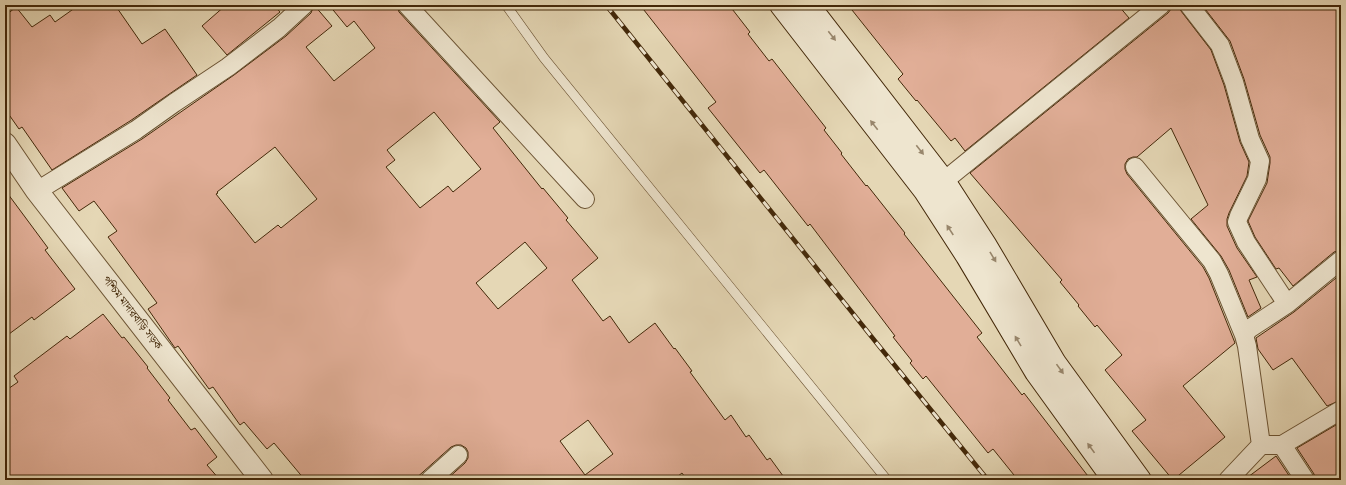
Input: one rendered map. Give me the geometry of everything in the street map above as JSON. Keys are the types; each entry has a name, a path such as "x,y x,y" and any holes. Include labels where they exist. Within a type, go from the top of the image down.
{"main road":[{"path":"781,5 925,191 967,256 1036,372 1114,480"},
{"path":"808,5 944,181 986,246 1055,363 1140,480"},
{"name":"পশ্চিম মাদারবাড়ি সড়ক","path":"5,144 37,191 262,480"}],"street":[{"path":"37,191 136,130 228,67 279,28 304,5"},
{"path":"408,5 585,199"},
{"path":"944,181 1161,5"},
{"path":"1189,5 1220,45 1234,82 1250,139 1260,161 1257,179 1237,222 1246,242 1287,304"},
{"path":"1135,167 1212,261 1219,274 1247,346 1261,445"},
{"path":"1244,335 1249,329 1287,304 1341,260"},
{"path":"1228,480 1261,445 1282,445 1341,410"},
{"path":"1282,445 1305,480"},
{"path":"430,480 458,455"}],"lane":[{"path":"506,5 544,58 887,480"}],"building":[{"path":"79,5 115,5 142,44 165,29 197,75 130,121 52,170 22,127 19,129 5,109 5,16 16,7 32,27 50,15 55,22"},
{"path":"226,5 274,5 280,12 227,55 202,26"},
{"path":"314,5 332,26 306,47 334,81 375,48 354,21 347,27 329,5 397,5 399,12 500,122 493,128 542,189 543,188 568,218 566,220 598,258 572,280 603,321 610,316 629,343 655,323 692,371 690,372 725,420 731,415 746,437 749,435 767,460 770,458 786,480 687,480 682,473 673,480 446,480 465,463 468,458 466,448 461,445 456,445 451,447 414,480 305,480 274,443 267,449 244,422 240,425 213,387 209,389 178,346 175,348 148,309 157,303 108,237 117,231 94,201 79,211 62,188 142,139 234,75 286,36 311,13","holes":["434,112 481,169 453,192 448,186 420,208 386,167 395,160 387,150","275,147 317,199 281,228 278,225 255,243 216,194 218,193 217,192","525,242 547,268 498,309 476,283","588,420 613,454 585,475 560,441"]},
{"path":"640,5 729,5 750,32 748,34 769,61 772,59 826,128 824,130 842,153 841,154 905,233 904,234 982,333 977,337 1022,395 1024,393 1091,480 1018,480 993,449 988,453 926,376 923,379 910,363 912,361 893,337 895,336 810,224 808,226 764,170 760,173 708,108 716,102"},
{"path":"848,5 1118,5 1129,18 965,151 955,138 951,141 898,79 903,74"},
{"path":"1171,5 1179,5 1181,11 1211,50 1224,85 1240,142 1249,162 1247,176 1229,213 1227,226 1237,248 1257,277 1249,280 1261,308 1248,317 1229,270 1221,256 1191,219 1208,205 1171,128 1137,157 1128,159 1125,164 1125,169 1127,174 1203,267 1209,278 1235,343 1183,386 1225,437 1173,480 1132,431 1146,420 1105,370 1122,355 1097,325 1095,327 1060,282 1062,280 970,173 1168,13 1171,9"},
{"path":"1202,5 1341,5 1341,250 1334,252 1293,286 1279,268 1276,269 1255,237 1248,221 1267,183 1270,157 1260,135 1244,79 1230,41"},
{"path":"5,190 48,248 45,250 75,289 34,320 32,317 5,337"},
{"path":"1341,274 1341,400 1327,406 1292,358 1273,370 1258,349 1256,338 1294,312"},
{"path":"103,314 148,367 147,368 170,398 168,400 191,430 195,428 217,457 207,465 220,480 5,480 5,391 18,382 14,376 67,336 70,339"},
{"path":"1341,422 1341,480 1315,480 1314,474 1297,448"},
{"path":"1276,456 1292,480 1244,480"}],"railway":[{"path":"606,5 988,480"}]}
